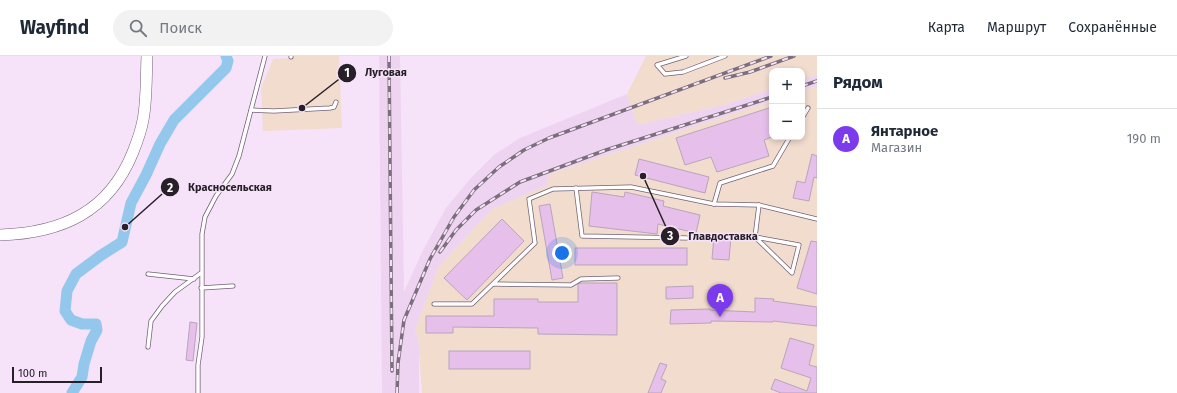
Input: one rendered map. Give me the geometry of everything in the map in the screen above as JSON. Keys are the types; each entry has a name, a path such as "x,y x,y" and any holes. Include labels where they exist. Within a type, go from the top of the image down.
{"main road":[{"path":"0,235 47,229 81,216 104,198 117,182 128,164 136,144 143,120 147,56"}],"lane":[{"path":"198,393 198,365 202,337 202,234 205,217 216,196 232,174 265,56"},
{"path":"686,56 657,65 665,74 683,72 725,56"},
{"path":"251,110 274,111 330,108 334,107 336,102"},
{"path":"805,113 808,108"},
{"path":"714,204 720,183 773,166 788,140"},
{"path":"434,304 472,304 494,284 535,243 529,200 553,189 631,187 714,204 759,205 817,220"},
{"path":"576,188 582,236 687,238"},
{"path":"755,237 759,205"},
{"path":"755,237 799,245 792,273 786,268 755,237"},
{"path":"148,347 151,321 162,306 176,292 201,273"},
{"path":"148,274 194,279"},
{"path":"494,284 571,285 581,279 618,278"},
{"path":"201,288 233,286"}],"shaded area":[{"path":"293,56 339,56 342,128 263,131 261,88 273,59 293,58"},
{"path":"379,56 400,56 404,292 422,252 446,208 470,179 495,154 520,138 627,94 637,125 724,105 769,90 769,102 549,174 547,185 492,209 438,267 415,330 418,338 419,350 419,393 382,393"},
{"path":"646,56 817,56 817,75 805,79 805,68 769,68 769,90 724,105 637,125 627,94"},
{"path":"817,75 817,86 805,90 805,79"},
{"path":"817,86 817,393 422,393 418,338 415,330 438,267 492,209 547,185 549,174 769,102 769,140 805,140 805,90"}],"building":[{"path":"769,108 769,138 764,140 769,156 717,172 711,157 685,165 676,138"},
{"path":"812,154 817,156 817,178 814,177 809,201 793,198 797,181 805,183"},
{"path":"639,159 709,177 705,193 635,175"},
{"path":"592,192 624,197 625,192 664,201 663,206 700,215 696,233 658,224 657,234 589,226"},
{"path":"550,204 563,278 552,280 539,206"},
{"path":"502,219 524,241 467,300 444,278"},
{"path":"714,236 731,237 729,260 712,259"},
{"path":"811,241 817,242 817,294 797,288"},
{"path":"575,248 687,248 687,265 575,265"},
{"path":"617,283 617,335 538,334 538,328 453,327 453,333 426,333 426,316 494,316 494,299 538,299 538,302 578,302 578,284"},
{"path":"693,286 693,298 666,299 666,287"},
{"path":"755,298 774,299 773,301 817,307 817,326 773,321 711,321 711,323 670,324 671,310 710,309 755,312"},
{"path":"190,322 197,323 193,361 186,360"},
{"path":"790,338 814,345 809,365 817,367 817,393 781,393 771,389 775,379 807,391 811,378 781,368"},
{"path":"449,351 530,351 530,369 449,369"},
{"path":"660,363 667,365 661,379 666,381 661,393 648,393"}],"waterway":[{"path":"72,393 82,377 84,364 91,341 97,330 96,324 82,324 71,320 65,311 67,291 76,274 122,242 131,203 160,144 174,120 226,68 228,61 226,56"}],"railway":[{"path":"389,56 392,371"},
{"path":"397,393 398,363 404,320 430,259 454,217 474,190 499,167 524,150 549,138 771,56"},
{"path":"725,78 750,72 794,56"},
{"path":"805,85 817,81"},
{"path":"440,252 456,230 476,210 520,182 606,150 769,98"}],"place":[{"name":"Луговая","path":"302,108"},
{"name":"Главдоставка","path":"643,176"},
{"name":"Красносельская","path":"125,227"},
{"name":"Янтарное","path":"720,317"}]}
